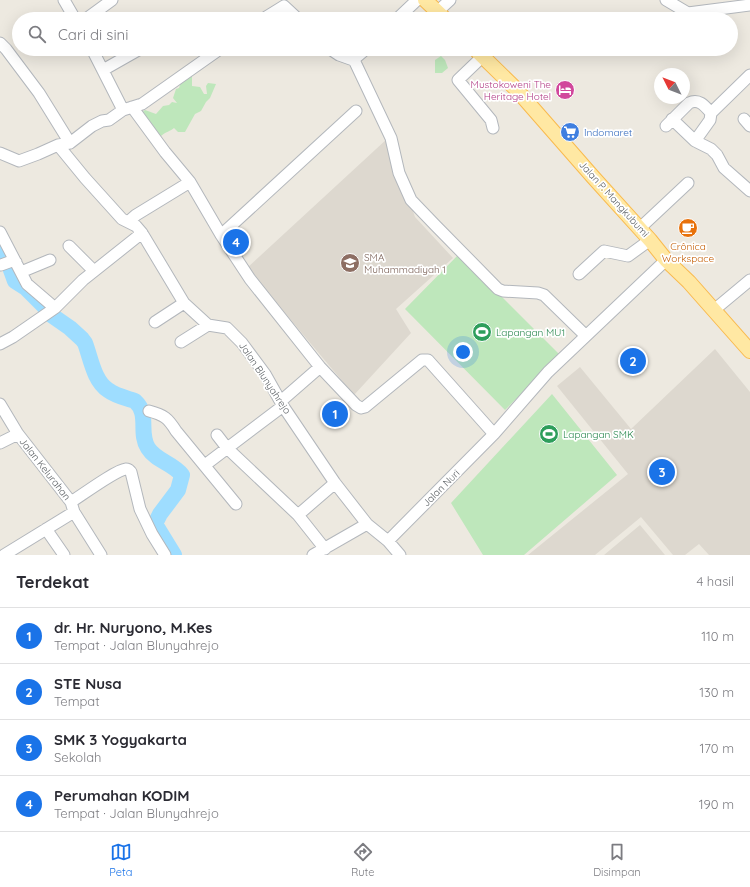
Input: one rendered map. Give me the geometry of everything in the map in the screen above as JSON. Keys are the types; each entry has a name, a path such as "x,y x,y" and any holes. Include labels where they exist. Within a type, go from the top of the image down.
{"main road":[{"path":"425,0 438,12"},
{"name":"Jalan P. Mangkubumi","path":"482,56 516,89 640,228 666,260 689,282 750,350"}],"street":[{"path":"64,0 71,12"},
{"path":"96,12 112,0"},
{"path":"404,12 417,0"},
{"path":"443,12 450,0"},
{"path":"666,0 686,12"},
{"path":"271,12 282,3 291,12"},
{"path":"696,12 750,5"},
{"path":"0,43 39,94 70,143"},
{"path":"96,56 127,109 190,182 221,235 250,279 320,367 356,405 361,408 365,407 422,360 428,360 494,434"},
{"path":"103,70 128,56"},
{"path":"0,153 19,161 58,145 70,143 92,126 102,121 109,120 127,109 142,104 210,56"},
{"path":"339,56 349,60 354,60 358,56"},
{"path":"477,56 458,80 491,120 493,128"},
{"path":"354,60 391,138 400,173 411,200 498,289 503,291 538,293 544,295 586,336"},
{"path":"695,141 710,120 711,113 750,75"},
{"path":"711,113 700,101 694,100 689,102 669,122 695,141 711,149 717,154 724,168 750,191"},
{"path":"221,235 356,111"},
{"path":"58,145 122,219 136,226 142,233 184,303 208,325 181,342"},
{"path":"128,222 136,215 190,182"},
{"path":"640,228 688,183"},
{"path":"0,232 11,265 27,284 55,308"},
{"path":"0,344 55,308 94,271 142,233"},
{"path":"579,274 604,251 628,256 650,240"},
{"path":"69,246 94,271"},
{"path":"11,265 50,260"},
{"name":"Jalan Nuri","path":"388,542 494,434 548,372 666,260"},
{"path":"714,310 750,280"},
{"path":"155,322 184,303"},
{"name":"Jalan Blunyahrejo","path":"208,325 227,328 242,343 265,374 282,404 335,483 367,524 388,542 400,555"},
{"path":"205,465 251,432 320,367"},
{"name":"Jalan Kelurahan","path":"0,404 18,434 72,507 99,554"},
{"path":"149,411 160,414 166,418 236,504"},
{"path":"0,443 18,434"},
{"path":"217,435 227,448 298,515 325,549"},
{"path":"11,553 46,529 115,474 128,469 131,472 140,509 164,555"},
{"path":"298,515 335,483"},
{"path":"313,555 367,524"},
{"path":"46,529 64,555"}],"shaded area":[{"name":"SMA Muhammadiyah 1","path":"388,138 415,217 453,258 396,309 411,333 354,395 247,268"},
{"path":"715,349 750,392 750,555 709,555 699,544 685,555 673,555 641,517 595,555 528,555 628,474 557,386 580,367 631,429"},
{"path":"640,525 665,555 604,555"}],"green space":[{"path":"441,56 445,60 448,68 442,73 435,73 435,60"},
{"path":"192,75 192,86 200,87 204,94 207,94 206,86 208,83 216,84 210,98 201,111 195,114 185,132 178,132 174,128 161,136 141,113 145,110 156,114 163,106 169,105 172,102 177,103 173,98 176,89 179,88 181,82"},
{"name":"Lapangan MU1","path":"459,254 560,355 505,410 405,309"},
{"name":"Lapangan SMK","path":"552,394 617,475 524,555 483,555 451,503"}],"waterway":[{"path":"0,250 7,259 15,281 26,288 44,306 47,312 70,328 82,339 85,343 96,375 103,386 114,394 135,401 142,412 144,436 148,448 155,456 182,475 178,490 160,514 155,524 174,555"}],"place":[{"name":"Mustokoweni The Heritage Hotel","path":"565,90"},
{"name":"Indomaret","path":"570,132"},
{"name":"Crônica Workspace","path":"688,228"},
{"name":"Perumahan KODIM","path":"236,242"},
{"name":"SMA Muhammadiyah 1","path":"350,263"},
{"name":"Lapangan MU1","path":"482,332"},
{"name":"STE Nusa","path":"633,361"},
{"name":"dr. Hr. Nuryono, M.Kes","path":"335,414"},
{"name":"Lapangan SMK","path":"549,434"},
{"name":"SMK 3 Yogyakarta","path":"662,472"}]}
